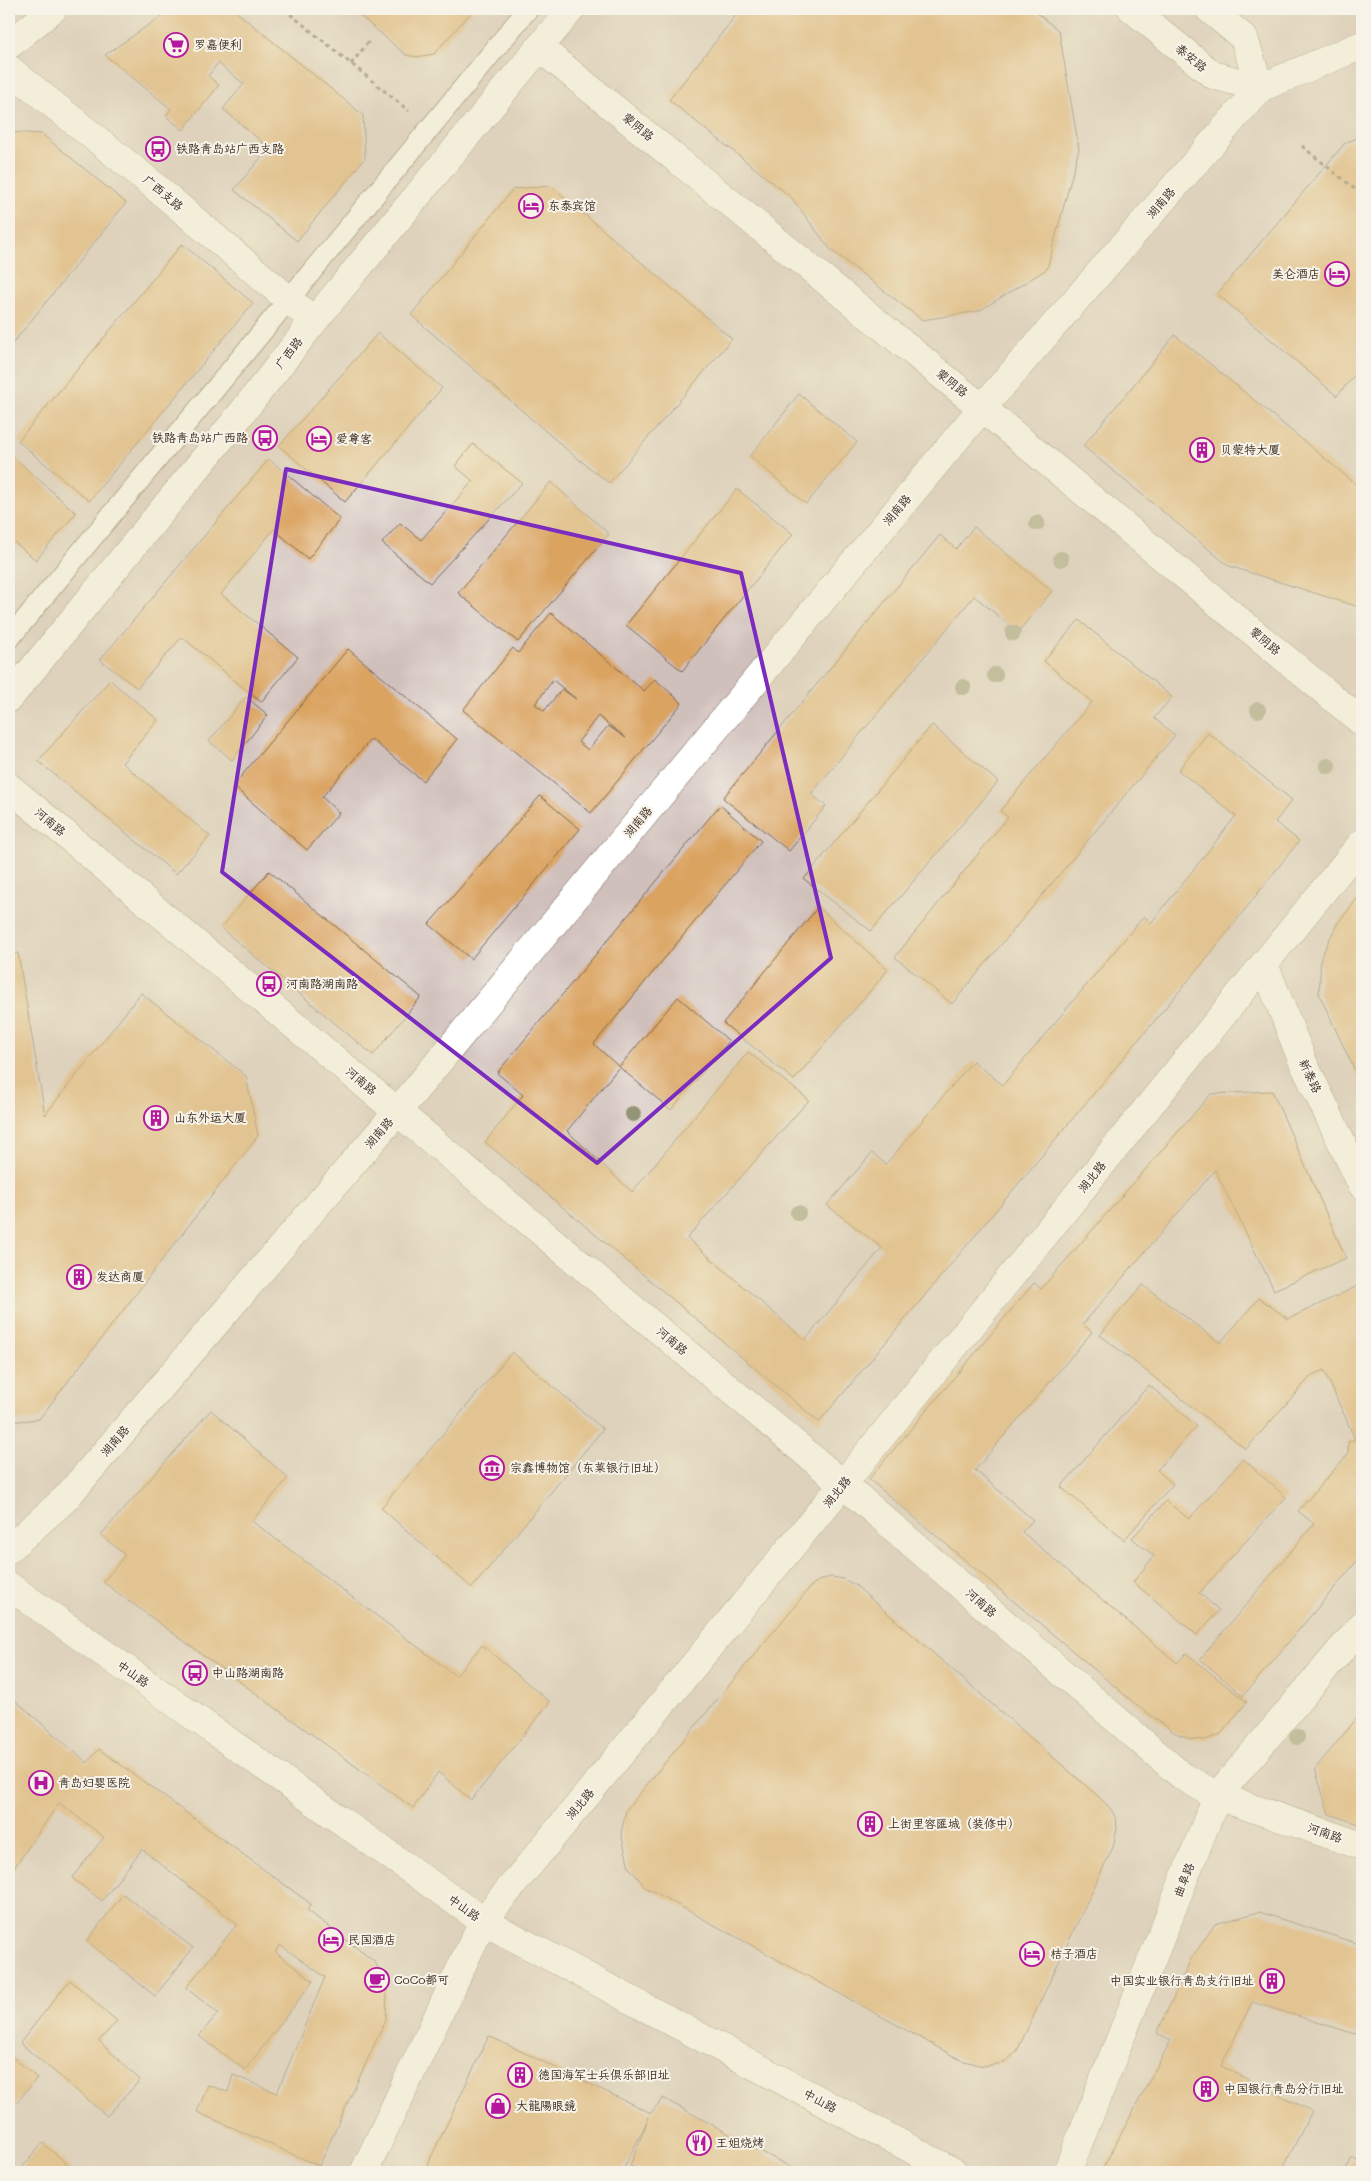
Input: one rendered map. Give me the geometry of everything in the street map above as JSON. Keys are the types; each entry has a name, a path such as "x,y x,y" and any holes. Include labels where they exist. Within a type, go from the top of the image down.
{"street":[{"path":"9,45 53,9"},
{"name":"广西路","path":"9,698 235,422 314,321 571,9"},
{"name":"泰安路","path":"1132,9 1213,75 1260,88"},
{"path":"1209,9 1244,38 1260,88 1362,45"},
{"name":"蒙阴路","path":"540,48 982,408 1362,722"},
{"name":"广西支路","path":"9,70 140,174 314,321"},
{"name":"湖南路","path":"9,1549 65,1500 398,1112 982,408 1260,88"},
{"name":"河南路","path":"9,787 844,1484 1182,1776 1217,1796 1362,1846"},
{"name":"湖北路","path":"364,2172 483,1921 844,1484 1362,843"},
{"name":"新泰路","path":"1264,964 1304,1062 1362,1185"},
{"name":"中山路","path":"9,1586 483,1921 954,2172"},
{"name":"曲阜路","path":"1067,2172 1217,1796 1362,1625"}],"lane":[{"path":"9,639 528,9"}],"path":[{"path":"284,9 409,112"},
{"path":"351,64 370,40"},
{"path":"1302,146 1362,195"}],"highlighted area":[{"path":"286,469 741,573 831,958 597,1163 222,872"}],"shaded area":[{"path":"9,9 1362,9 1362,2172 9,2172"}],"building":[{"path":"172,9 233,9 363,115 365,158 297,241 234,190 269,148 223,109 244,84 218,63 208,76 219,85 183,130 166,116 171,109 105,55"},
{"path":"352,9 474,9 434,54 416,57 406,55"},
{"path":"741,9 1032,9 1059,31 1079,149 1047,269 979,311 922,320 830,249 791,197 669,100"},
{"path":"9,132 42,134 126,203 9,348"},
{"path":"1362,136 1362,366 1337,396 1217,294 1345,143"},
{"path":"551,186 732,339 609,483 571,453 411,315 513,189"},
{"path":"182,244 253,303 89,501 18,441"},
{"path":"378,333 442,388 345,502 279,446"},
{"name":"贝蒙特大厦","path":"1175,335 1362,489 1362,608 1229,566 1083,446"},
{"path":"799,394 857,442 806,504 750,456"},
{"path":"473,444 522,483 430,583 382,543 400,523 421,540 473,481 455,466"},
{"path":"9,453 76,513 36,560 9,538"},
{"path":"269,459 340,519 308,559 274,529 221,594 298,657 261,702 182,637 137,688 100,660"},
{"path":"551,482 609,534 518,642 458,593"},
{"path":"737,489 793,534 682,671 626,625"},
{"path":"974,527 1052,591 1018,632 974,596 811,794 826,806 789,851 723,798 940,535 956,549"},
{"path":"551,613 644,691 655,679 682,703 591,813 463,710 513,648 518,653","holes":["553,680 576,699 562,689 544,711 535,704","598,716 626,738 608,726 588,750 578,742"]},
{"path":"1079,620 1172,697 1154,718 1175,735 952,1004 895,957 1008,817 1000,811 1092,702 1044,661"},
{"path":"348,649 457,739 423,781 371,739 322,797 339,813 307,850 233,786"},
{"path":"110,680 158,720 122,763 210,836 176,874 38,761"},
{"path":"246,697 268,715 232,760 209,741"},
{"path":"932,725 998,782 871,931 804,879"},
{"path":"1208,733 1292,800 1275,822 1299,841 1202,964 819,1422 485,1142 523,1095 497,1073 720,805 761,841 594,1044 619,1067 567,1131 632,1192 748,1052 809,1100 687,1238 805,1340 882,1248 827,1205 872,1153 886,1164 973,1061 1003,1085 1144,916 1151,923 1236,816 1178,770"},
{"path":"540,796 580,829 471,959 429,924"},
{"path":"269,871 421,997 373,1055 221,928"},
{"path":"1362,893 1362,1086 1319,994 1321,957 1337,924"},
{"path":"818,907 888,970 794,1080 723,1023"},
{"name":"发达商厦","path":"18,953 45,1115 141,993 246,1076 258,1136 39,1419 9,1422 9,955"},
{"path":"678,997 729,1041 671,1110 619,1067"},
{"path":"1272,1091 1346,1258 1274,1290 1215,1170 1083,1324 1092,1332 975,1470 1033,1520 1022,1532 1177,1663 1186,1653 1247,1702 1221,1734 1205,1740 1191,1739 1175,1733 1139,1707 869,1479 1034,1283 1041,1289 1211,1094"},
{"path":"1362,1284 1362,1555 1243,1696 1200,1659 1314,1524 1298,1511 1348,1454 1348,1442 1355,1439 1324,1370 1312,1375 1246,1449 1100,1335 1143,1285 1220,1343 1259,1298 1288,1319"},
{"name":"宗鑫博物馆（东莱银行旧址）","path":"512,1352 603,1429 472,1588 381,1508"},
{"path":"1149,1385 1197,1426 1157,1470 1173,1484 1124,1540 1061,1487"},
{"path":"211,1410 288,1478 252,1521 456,1676 482,1645 550,1702 471,1800 438,1772 413,1808 103,1582 125,1555 101,1535"},
{"path":"1243,1459 1286,1497 1199,1593 1219,1610 1197,1635 1133,1582 1154,1556 1132,1538 1166,1501 1189,1519"},
{"name":"上街里容匯城（装修中）","path":"831,1577 843,1579 855,1585 1100,1798 1110,1808 1116,1819 1117,1828 1113,1847 1017,2051 1004,2063 983,2066 961,2060 645,1887 629,1867 621,1833 626,1810 812,1585 820,1580"},
{"path":"9,1695 87,1763 99,1749 311,1904 307,1910 375,1962 387,1989 386,2019 319,2166 197,2112 208,2085 228,2092 233,2075 277,2093 325,1977 280,1945 275,1952 313,1981 245,2070 199,2036 218,2013 186,1988 237,1924 142,1849 102,1901 72,1878 104,1837 59,1803 9,1875"},
{"path":"1362,1712 1362,1825 1329,1814 1315,1769"},
{"path":"123,1894 193,1948 155,1996 87,1941"},
{"path":"1259,1912 1362,1945 1362,2036 1252,2002 1221,2066 1312,2111 1281,2172 1101,2172 1171,2040 1157,2033 1191,1959 1215,1924"},
{"path":"70,1980 117,2021 99,2041 140,2080 107,2116 20,2043"},
{"name":"德国海军士兵俱乐部旧址","path":"489,2036 651,2113 663,2098 799,2172 645,2172 630,2166 649,2117 622,2172 424,2172"},
{"path":"9,2054 37,2078 9,2112"},
{"path":"43,2143 76,2172 18,2172"},
{"path":"1352,2158 1362,2164 1362,2172 1345,2172"},
{"path":"206,2164 227,2172 203,2172"}],"place":[{"name":"罗嘉便利","path":"176,45"},
{"name":"铁路青岛站广西支路","path":"158,149"},
{"name":"东泰宾馆","path":"531,206"},
{"name":"美仑酒店","path":"1337,274"},
{"name":"铁路青岛站广西路","path":"265,438"},
{"name":"爱尊客","path":"319,439"},
{"name":"贝蒙特大厦","path":"1202,450"},
{"name":"河南路湖南路","path":"269,984"},
{"name":"山东外运大厦","path":"156,1118"},
{"name":"发达商厦","path":"79,1277"},
{"name":"宗鑫博物馆（东莱银行旧址）","path":"492,1468"},
{"name":"中山路湖南路","path":"195,1673"},
{"name":"青岛妇婴医院","path":"41,1783"},
{"name":"上街里容匯城（装修中）","path":"870,1824"},
{"name":"民国酒店","path":"331,1940"},
{"name":"桔子酒店","path":"1032,1954"},
{"name":"CoCo都可","path":"377,1980"},
{"name":"中国实业银行青岛支行旧址","path":"1272,1981"},
{"name":"德国海军士兵俱乐部旧址","path":"520,2075"},
{"name":"中国银行青岛分行旧址","path":"1206,2089"},
{"name":"大龍陽眼鏡","path":"498,2106"},
{"name":"王姐烧烤","path":"699,2143"}]}
